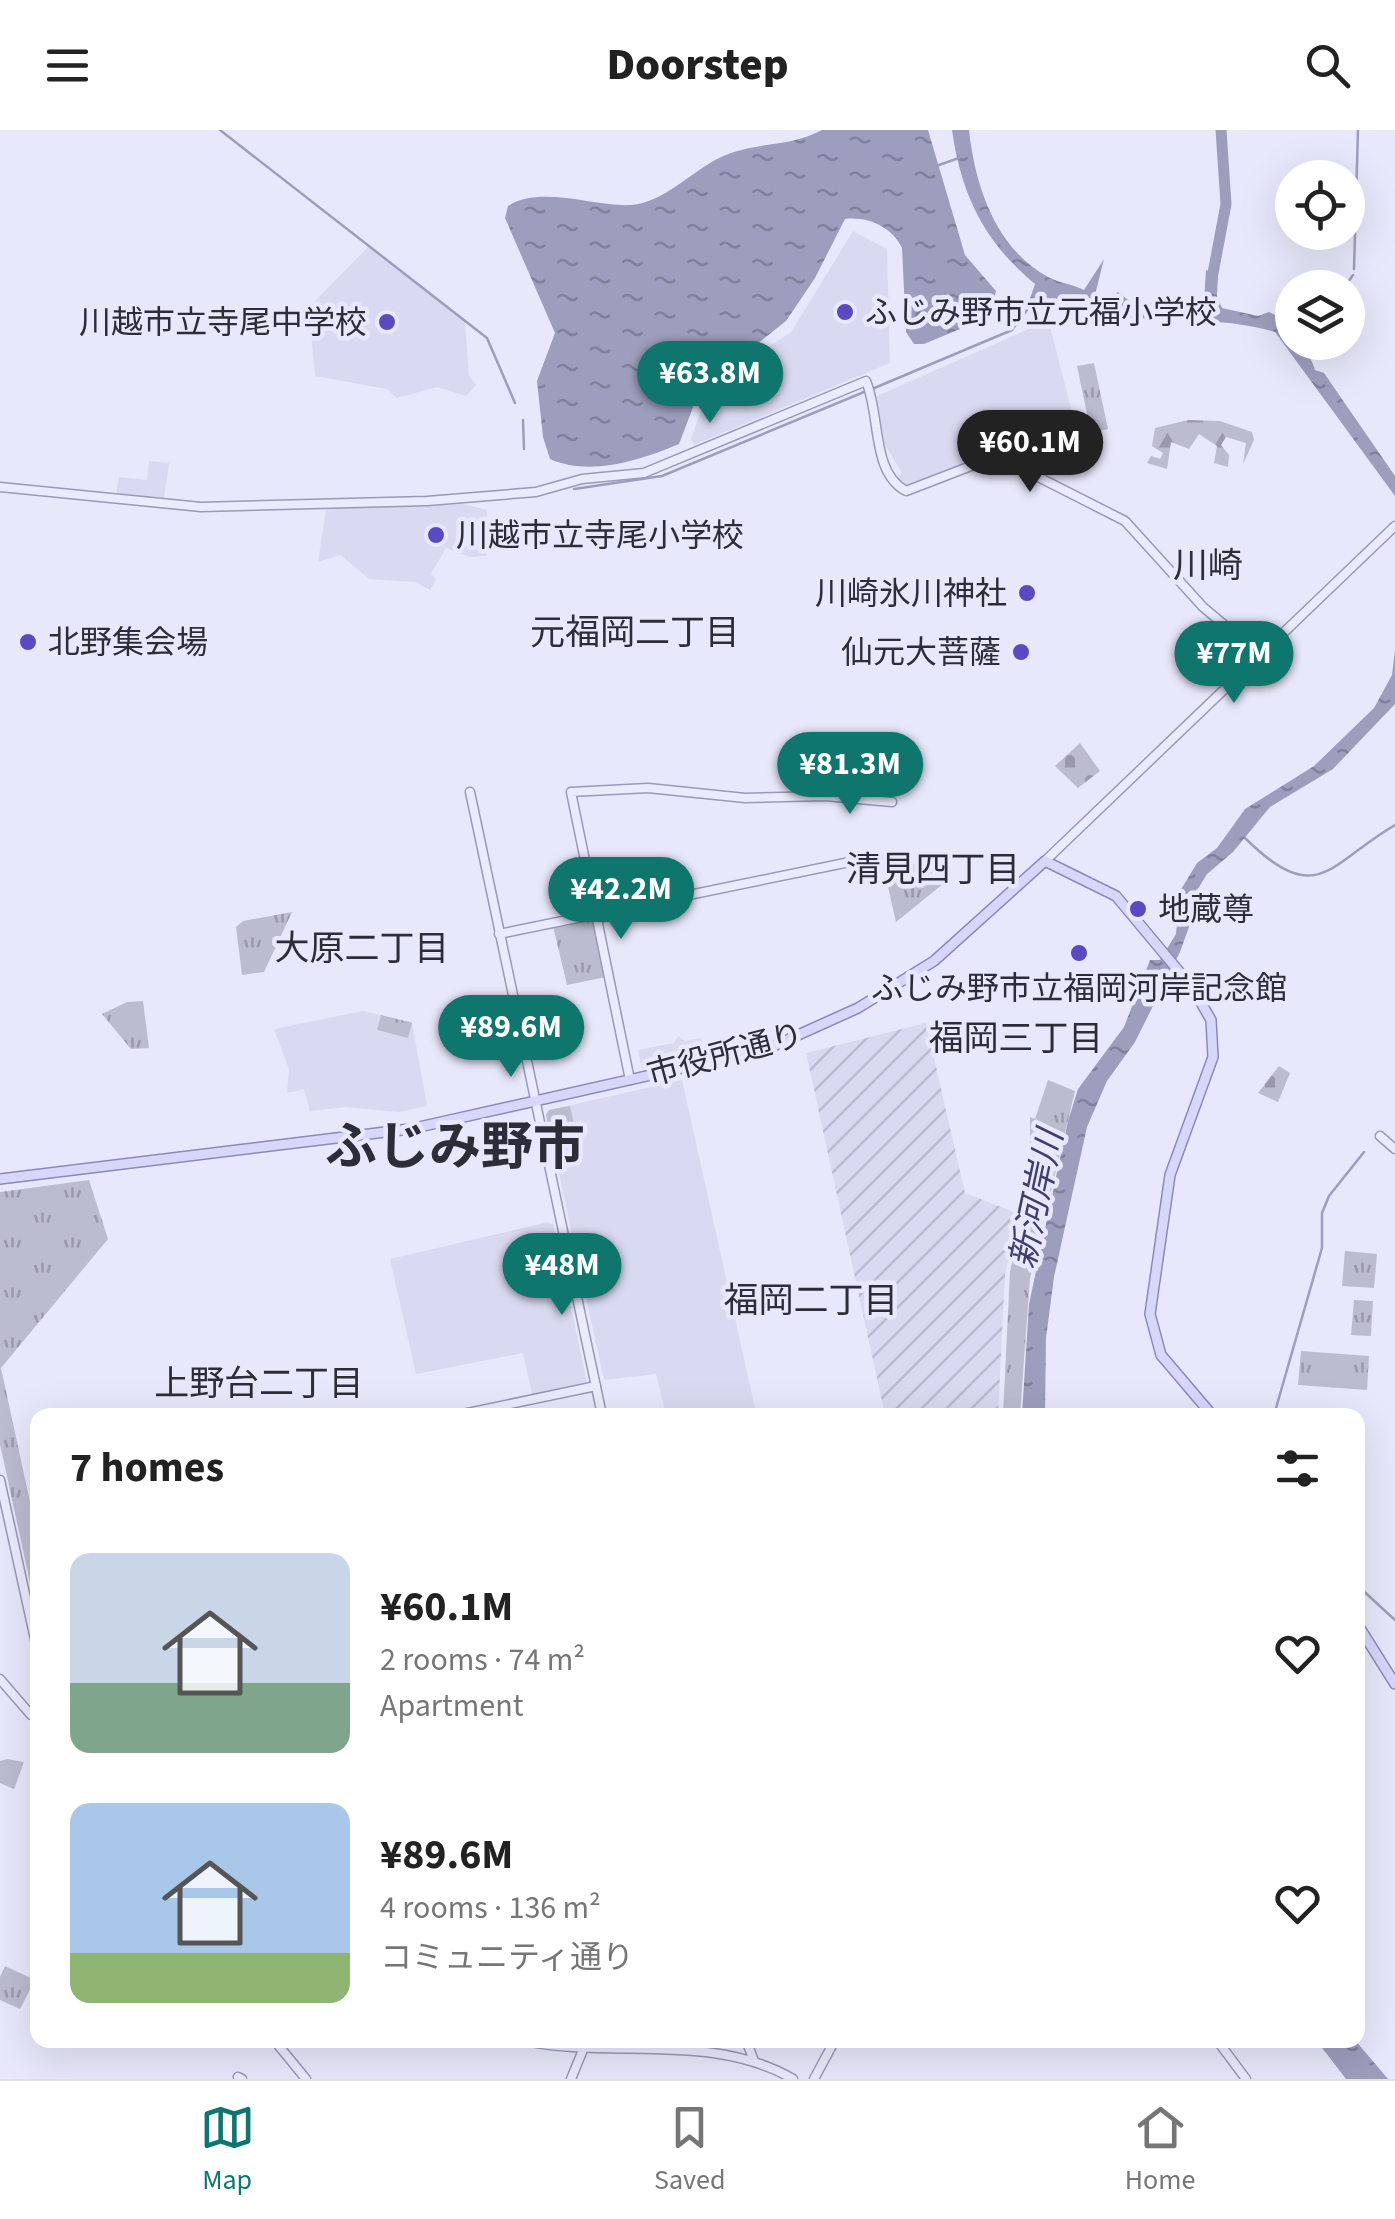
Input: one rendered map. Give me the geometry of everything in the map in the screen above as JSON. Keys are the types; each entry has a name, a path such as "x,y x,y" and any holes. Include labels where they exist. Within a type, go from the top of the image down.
{"main road":[{"path":"1045,861 1108,890 1192,987 1211,1020 1213,1058 1170,1175 1150,1320 1160,1354 1206,1408"},
{"name":"市役所通り","path":"0,1179 355,1136 468,1118 781,1045 858,1008 934,960 1045,861"},
{"path":"1365,1636 1395,1684"}],"street":[{"path":"0,487 201,506 426,501 536,492 567,482 644,473 866,381 880,427 880,459 900,489 906,491 997,456 1125,521 1203,606 1260,655"},
{"path":"1045,861 1395,526"},
{"path":"630,1080 571,792 648,788 745,798 825,796 892,802"},
{"path":"470,792 601,1408"},
{"path":"500,934 874,857"},
{"path":"1380,1136 1395,1149"},
{"path":"491,1408 596,1386"},
{"path":"0,1480 30,1616"},
{"path":"0,1680 30,1715"},
{"path":"281,2048 306,2079"},
{"path":"571,2079 583,2048"},
{"path":"641,2048 754,2061 792,2079"},
{"path":"749,2048 754,2061"},
{"path":"814,2079 831,2048"},
{"path":"1223,2048 1246,2079"}],"shaded area":[{"name":"ふじみ野市立元福小学校","path":"853,231 887,249 890,363 694,445 691,439 709,387 791,332"},
{"name":"川越市立寺尾中学校","path":"369,246 465,322 469,376 476,385 466,396 437,387 397,398 387,389 315,376 310,322 315,301"},
{"path":"1040,324 1050,326 1077,432 904,485 898,476 902,473 884,443 877,396"},
{"path":"149,461 169,463 164,499 116,494 119,477 147,480"},
{"path":"463,504 487,510 486,556 470,557 446,548 431,574 436,579 430,590 415,582 369,579 341,555 318,562 326,509"},
{"path":"363,1011 412,1022 427,1106 399,1112 345,1107 310,1111 304,1089 287,1093 289,1069 274,1029"},
{"path":"926,1023 965,1193 1014,1212 1017,1217 1005,1275 998,1408 883,1408 806,1053"},
{"path":"678,1036 685,1041 701,1038 705,1055 642,1068 638,1050 674,1043"},
{"path":"682,1080 755,1408 664,1408 656,1374 604,1380 546,1115 549,1110"},
{"path":"548,1222 553,1224 587,1382 532,1394 523,1353 416,1374 390,1259"}],"green space":[{"path":"1094,363 1108,429 1091,433 1077,366"},
{"path":"1188,420 1220,421 1252,432 1254,440 1243,464 1246,443 1226,437 1221,445 1229,455 1228,467 1214,463 1217,446 1199,434 1189,449 1171,442 1167,469 1147,463 1151,456 1160,459 1163,453 1152,446 1155,428"},
{"path":"1080,743 1100,771 1078,788 1055,766"},
{"path":"880,852 949,877 948,880 896,922"},
{"path":"292,912 264,972 242,975 236,927 243,921"},
{"path":"592,918 606,977 567,985 553,926"},
{"path":"143,1001 149,1048 131,1049 102,1014 127,1002"},
{"path":"381,1015 412,1023 408,1038 377,1030"},
{"path":"1279,1066 1290,1073 1278,1102 1258,1093"},
{"path":"1048,1080 1075,1091 1030,1278 1021,1408 1003,1408 1010,1272 1030,1176 1030,1117 1035,1119"},
{"path":"570,1106 579,1147 554,1152 546,1115 549,1110"},
{"path":"89,1180 108,1239 1,1368 30,1502 30,1583 0,1444 0,1192"},
{"path":"1345,1251 1377,1254 1374,1288 1342,1286"},
{"path":"1354,1300 1373,1301 1371,1336 1351,1335"},
{"path":"1301,1351 1369,1356 1367,1390 1298,1385"},
{"path":"0,1761 24,1762 14,1789 0,1783"},
{"path":"5,1966 30,1978 30,1990 20,2009 0,2000 0,1977"}],"water":[{"path":"822,130 928,130 965,255 996,291 989,317 924,344 914,344 906,332 902,248 878,224 845,219 815,278 786,321 700,389 679,444 632,461 598,466 582,467 550,459 543,437 537,381 555,333 505,218 508,206 536,197 617,205 643,203 666,193 719,158 797,140"},
{"path":"952,130 969,130 976,172 1001,232 1014,250 1048,277 1084,290 1104,259 1095,295 1109,299 1118,292 1132,303 1195,304 1204,301 1206,270 1218,273 1217,296 1222,308 1258,316 1269,312 1275,315 1275,332 1220,322 1108,315 1052,300 1035,309 1028,304 1035,284 989,234 969,196"},
{"path":"1295,360 1310,360 1315,370 1324,373 1395,476 1395,496"},
{"path":"1395,650 1395,704 1333,769 1270,807 1233,852 1207,874 1190,902 1189,927 1180,952 1135,1042 1107,1081 1087,1127 1054,1277 1046,1338 1045,1408 1022,1408 1029,1304 1078,1089 1124,1027 1150,960 1160,960 1176,934 1180,891 1197,863 1217,848 1245,809 1314,766 1374,708 1392,675"},
{"path":"1322,2048 1362,2048 1388,2079 1346,2079"}],"waterway":[{"path":"220,130 487,338 515,403"},
{"path":"1211,284 1226,204 1221,130"},
{"path":"1354,269 1358,130"},
{"path":"939,165 959,158"},
{"path":"872,389 1012,330 1030,306"},
{"path":"574,489 662,476 864,392"},
{"path":"523,420 524,449"},
{"path":"1245,838 1270,860 1290,872 1307,876 1338,865 1395,825"},
{"path":"1276,1408 1322,1248 1322,1213 1329,1196 1364,1152"},
{"path":"1365,1592 1395,1620"}],"place":[{"name":"ふじみ野市立元福小学校","path":"845,312"},
{"name":"川越市立寺尾中学校","path":"387,322"},
{"name":"川越市立寺尾小学校","path":"436,535"},
{"name":"川崎氷川神社","path":"1027,593"},
{"name":"北野集会場","path":"28,642"},
{"name":"仙元大菩薩","path":"1021,652"},
{"name":"地蔵尊","path":"1138,909"},
{"name":"ふじみ野市立福岡河岸記念館","path":"1079,953"}],"district":[{"name":"川崎","path":"1208,565"},
{"name":"元福岡二丁目","path":"635,632"},
{"name":"清見四丁目","path":"933,869"},
{"name":"大原二丁目","path":"362,948"},
{"name":"福岡三丁目","path":"1016,1038"},
{"name":"ふじみ野市","path":"455,1146"},
{"name":"福岡二丁目","path":"811,1300"},
{"name":"上野台二丁目","path":"259,1383"}],"water label":[{"name":"新河岸川","path":"1036,1199"}]}
